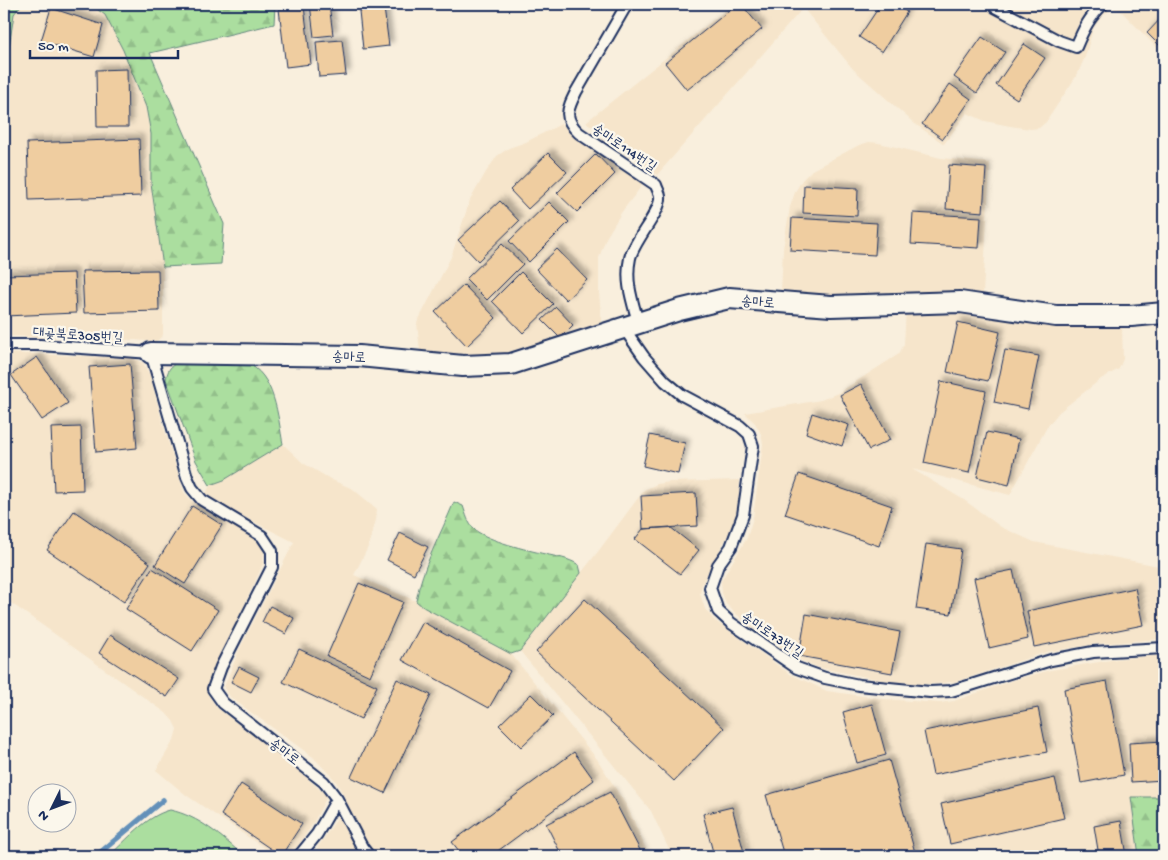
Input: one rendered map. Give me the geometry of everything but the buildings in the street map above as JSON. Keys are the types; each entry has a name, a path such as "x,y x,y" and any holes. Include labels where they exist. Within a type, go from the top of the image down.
{"street":[{"name":"송마로","path":"151,353 359,356 463,366 511,364 679,310 729,298 831,306 960,302 1056,316 1131,316 1164,312"}],"lane":[{"name":"송마로114번길","path":"628,4 576,92 570,105 568,116 570,125 579,133 656,185 660,197 659,207 640,236 630,257 628,285 631,325"},
{"path":"995,7 1059,41 1076,47 1084,28 1103,4"},
{"name":"송마로73번길","path":"631,325 644,357 664,381 682,395 740,426 749,434 753,446 743,515 731,547 718,565 710,588 718,611 731,623 797,668 824,678 860,685 930,692 951,691 1060,658 1094,652 1164,648"},
{"name":"대곶북로305번길","path":"4,345 40,345 151,353"},
{"name":"송마로","path":"151,353 187,477 192,488 202,500 262,536 272,551 272,568 213,690 223,703 324,782 337,799 362,847 369,856"},
{"path":"299,856 317,834 337,799"}],"shaded area":[{"path":"22,4 90,4 105,15 123,50 146,107 151,134 151,183 163,267 163,335 156,342 4,336 4,81 14,14"},
{"path":"733,4 1164,4 1164,55 1121,11 1113,8 1102,16 1093,29 1085,57 1077,75 1046,122 1039,128 1031,129 985,121 967,113 944,144 915,124 853,69 803,8 657,175 586,122"},
{"path":"561,124 588,147 643,184 621,213 606,238 599,258 599,293 602,325 513,355 484,357 420,351 417,323 451,257 470,200 486,172 497,156 509,148 526,142"},
{"path":"869,142 941,158 990,163 983,294 865,295 781,293 783,249 790,207 795,192 802,180 812,170 859,145"},
{"path":"906,310 961,310 1117,323 1122,327 1123,359 1119,369 1101,379 1059,412 1047,427 1010,495 912,469 964,500 1001,527 1034,542 1164,567 1164,639 1097,644 1047,652 958,681 917,684 881,680 820,668 800,660 753,628 726,604 722,593 721,581 747,538 753,518 763,444 761,434 755,423 745,413 821,400 838,393 899,354 904,344"},
{"path":"4,353 133,358 143,363 150,375 184,492 192,501 209,513 247,532 258,542 264,552 263,564 207,685 207,693 216,707 299,771 327,796 313,824 297,847 287,856 276,856 186,795 156,770 174,740 177,729 166,713 4,598"},
{"path":"283,444 303,463 332,480 353,489 377,509 376,520 368,547 354,575 416,601 423,607 511,654 597,759 628,808 649,856 312,856 334,823 346,799 335,780 313,757 230,697 224,687 239,650 294,542 212,501 206,494 210,485 224,480"},
{"path":"740,480 738,510 731,529 703,582 700,593 705,609 714,620 790,674 827,691 884,699 940,703 954,701 1017,679 1051,670 1117,659 1164,655 1164,797 1131,797 1139,856 672,856 651,811 520,651 644,490 657,484 670,482"}],"green space":[{"path":"4,4 22,4 14,14 4,81"},
{"path":"90,4 275,4 274,24 150,53 224,224 221,264 163,267 151,183 151,134 146,107 123,50 105,15"},
{"path":"187,361 240,362 255,368 269,386 277,410 283,444 224,480 210,485 196,461 166,379 172,366"},
{"path":"454,502 463,506 471,525 481,534 508,545 562,558 579,565 581,573 520,651 511,654 423,607 416,601 427,563"},
{"path":"1131,797 1164,797 1164,856 1139,856"},
{"path":"170,810 200,822 244,856 109,856 145,823 153,817"}],"waterway":[{"path":"96,856 163,800"}]}
